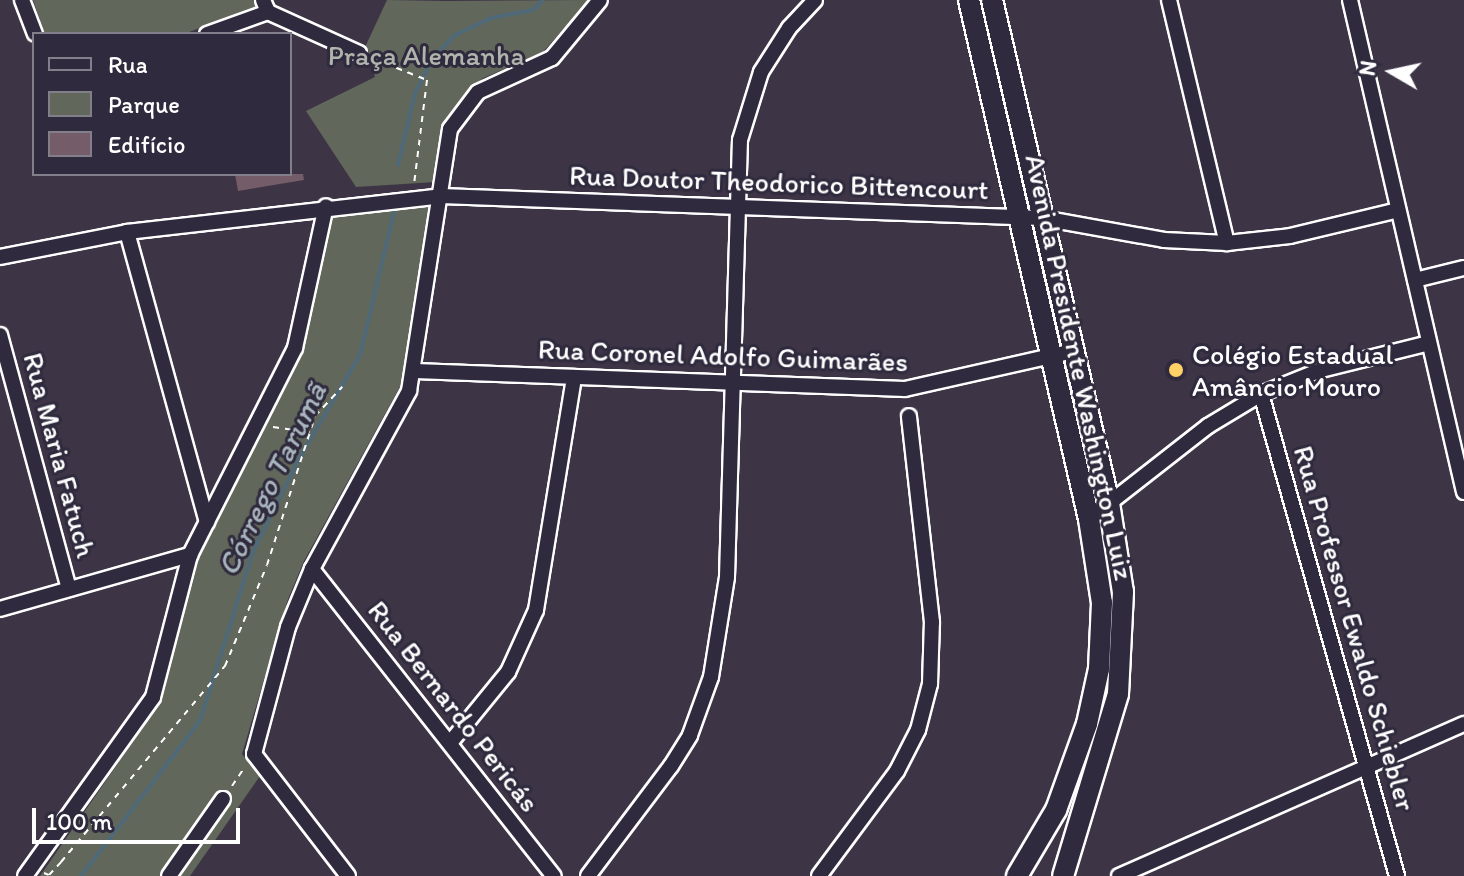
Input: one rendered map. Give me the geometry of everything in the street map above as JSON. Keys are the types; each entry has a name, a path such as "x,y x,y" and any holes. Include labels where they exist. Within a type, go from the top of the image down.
{"street":[{"path":"22,0 34,32"},
{"path":"348,876 254,754 291,618 312,569 392,431 415,371 446,141 466,104 490,85 552,58 600,0"},
{"path":"588,876 671,766 690,735 711,677 725,606 735,207 740,140 751,95 773,50 815,0"},
{"name":"Avenida Presidente Washington Luiz","path":"969,0 1089,519 1102,603 1095,690 1061,800 1017,876"},
{"name":"Avenida Presidente Washington Luiz","path":"992,0 1109,503 1123,592 1121,675 1063,876"},
{"path":"1169,0 1227,243"},
{"path":"1350,0 1464,492"},
{"path":"211,32 265,6 359,53"},
{"name":"Rua Doutor Theodorico Bittencourt","path":"0,257 127,232 326,206 441,196 1042,218 1164,240 1227,243 1290,236 1398,210"},
{"path":"25,876 153,697 190,555 301,331 326,206"},
{"path":"127,232 207,522"},
{"path":"1415,280 1464,268"},
{"name":"Rua Maria Fatuch","path":"0,335 69,589"},
{"path":"1089,519 1208,426 1261,394 1321,370 1429,343"},
{"name":"Rua Coronel Adolfo Guimarães","path":"415,371 919,388 1073,351"},
{"path":"450,743 508,672 536,610 574,377"},
{"name":"Rua Professor Ewaldo Schiebler","path":"1261,394 1370,767 1397,876"},
{"path":"819,876 903,761 930,684 932,622 909,416"},
{"path":"0,609 190,555"},
{"name":"Rua Bernardo Pericás","path":"312,569 554,876"},
{"path":"1119,876 1464,724"},
{"path":"169,876 223,799"}],"path":[{"path":"359,53 427,80 412,197"},
{"path":"49,875 225,666 267,565 315,416 342,387"},
{"path":"256,425 311,432"},
{"path":"223,799 254,754"}],"green space":[{"path":"33,0 255,0 257,6 189,32 44,32"},
{"name":"Praça Alemanha","path":"387,0 589,0 542,53 483,78 465,94 438,147 435,182 356,187 306,111 375,77 366,45"},
{"path":"434,206 408,372 304,561 288,599 242,754 260,776 190,876 40,876 159,704 199,551 305,342 332,211"}],"building":[{"path":"303,174 304,180 238,191 235,176"}],"waterway":[{"name":"Córrego Tarumã","path":"398,165 415,93 433,58 455,35 491,18 533,10 543,0"},
{"name":"Córrego Tarumã","path":"81,876 200,721 253,552 300,457 360,355 395,208"}],"place":[{"name":"Colégio Estadual Amâncio Mouro","path":"1176,370"}]}
